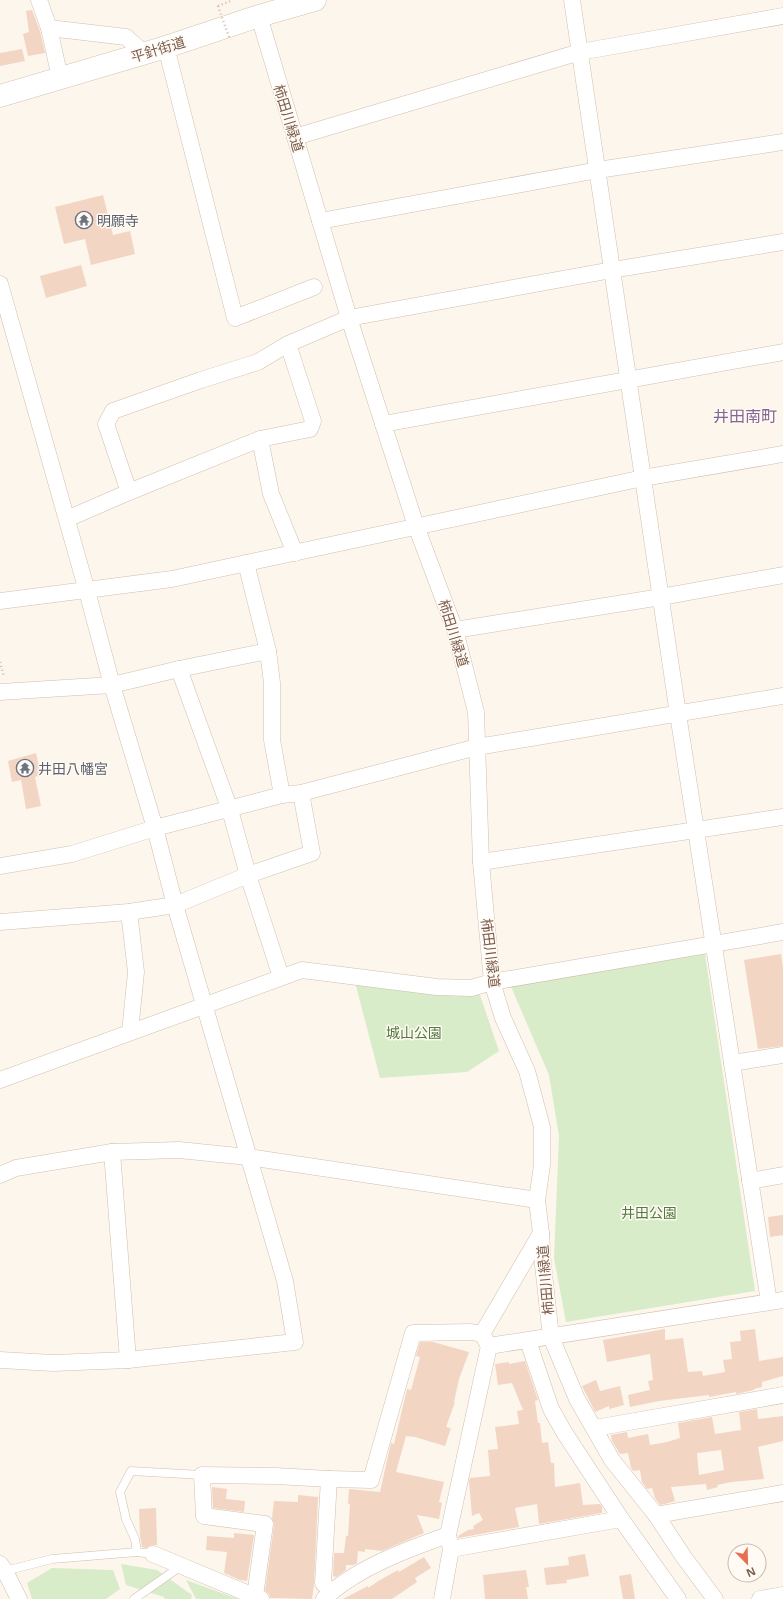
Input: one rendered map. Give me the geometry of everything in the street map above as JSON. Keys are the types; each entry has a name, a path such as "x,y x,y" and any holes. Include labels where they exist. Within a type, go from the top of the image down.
{"street":[{"path":"38,0 49,28 60,78"},
{"name":"平針街道","path":"0,96 166,47 265,9 315,0"},
{"path":"153,1554 258,1598 265,1524 204,1516 202,1474 371,1480 413,1333 471,1332 485,1340 528,1341 776,1301 750,1181 678,714 572,0"},
{"name":"柿田川緑道","path":"265,9 295,137 349,318 416,526 455,630 476,712 481,862 492,982 503,1018 527,1071 542,1127 542,1166 537,1200 551,1337 577,1398 612,1460 656,1515 716,1599"},
{"path":"295,137 580,52 783,16"},
{"path":"49,28 126,37 144,53"},
{"path":"166,47 235,318 314,286"},
{"path":"320,221 598,170 783,142"},
{"path":"129,492 106,424 113,411 258,362 288,344 349,318 612,270 783,242"},
{"path":"0,284 67,519 112,685 155,828 175,905 285,1281 295,1342 128,1360 53,1363 0,1360"},
{"path":"67,519 129,492 260,439 310,428 314,421 288,344"},
{"path":"383,424 783,352"},
{"path":"260,439 271,494 295,553"},
{"path":"0,601 172,579 643,478 783,454"},
{"path":"246,563 268,651 272,683 272,740 282,795"},
{"path":"455,630 661,597 783,575"},
{"path":"0,692 112,685 179,669 268,651"},
{"path":"179,669 230,810 248,875 281,977"},
{"path":"0,866 72,854 155,828 230,810 282,795 302,793 477,747 783,696"},
{"path":"0,922 129,912 175,905 248,875 312,853 302,793"},
{"path":"481,862 783,817"},
{"path":"129,912 136,972 130,1032"},
{"path":"0,1080 302,970 437,987 471,988 492,982 783,932"},
{"path":"732,1063 783,1055"},
{"path":"0,1175 16,1168 112,1152 179,1150 248,1157 537,1200"},
{"path":"112,1152 128,1360"},
{"path":"750,1181 783,1175"},
{"path":"442,1599 450,1542 485,1340 541,1233"},
{"path":"528,1341 551,1408 564,1432 621,1519 678,1599"},
{"path":"595,1428 783,1395"},
{"path":"329,1479 323,1583 327,1596 367,1570 413,1548 621,1519"},
{"path":"656,1515 783,1493"},
{"path":"2,1570 19,1599"},
{"path":"760,1599 783,1595"}],"lane":[{"path":"137,1552 135,1539 126,1519 120,1492 131,1472 202,1474"},
{"path":"2,1570 52,1559 137,1552 153,1554"},
{"path":"134,1599 181,1566"}],"path":[{"path":"230,1 218,6 230,40"}],"green space":[{"name":"井田公園","path":"705,954 755,1291 566,1322 554,1258 559,1136 549,1075 509,982"},
{"name":"城山公園","path":"355,982 480,995 499,1051 467,1072 380,1078"},
{"path":"121,1564 157,1570 192,1595 191,1599 165,1599 164,1597 126,1585"},
{"path":"52,1568 113,1570 120,1589 106,1599 32,1599 27,1583"},
{"path":"186,1580 238,1599 196,1599"}],"building":[{"path":"32,10 40,31 45,53 28,56 23,34 29,32 26,11"},
{"path":"22,49 25,61 0,66 0,53"},
{"name":"明願寺","path":"103,195 113,235 130,231 135,254 91,265 85,239 64,244 55,207"},
{"path":"81,265 87,286 46,298 40,276"},
{"path":"36,753 41,775 35,777 41,806 26,809 21,780 12,782 8,761"},
{"path":"781,954 783,968 783,1046 758,1049 744,960"},
{"path":"783,1215 783,1235 770,1237 768,1217"},
{"path":"665,1329 665,1340 683,1338 688,1372 702,1371 703,1376 725,1372 723,1360 732,1359 730,1342 741,1341 740,1331 755,1329 759,1361 783,1357 783,1376 762,1382 762,1387 736,1394 736,1392 709,1397 709,1395 659,1401 630,1407 628,1395 650,1390 648,1381 653,1380 650,1354 607,1362 603,1340"},
{"path":"420,1342 433,1342 469,1352 459,1379 455,1402 446,1427 451,1428 445,1446 415,1437 406,1436 396,1472 444,1482 439,1502 442,1503 439,1519 417,1515 424,1533 382,1551 365,1549 365,1552 358,1551 357,1563 354,1565 346,1565 346,1570 336,1577 333,1576 334,1553 344,1553 346,1536 348,1536 350,1504 348,1504 349,1489 380,1492 391,1443 394,1444 407,1389 411,1390 420,1357 416,1356"},
{"path":"525,1361 538,1400 535,1401 538,1423 540,1423 542,1443 548,1442 551,1463 554,1463 555,1487 580,1483 583,1505 600,1504 602,1507 602,1513 539,1524 537,1504 515,1508 519,1527 458,1538 458,1536 468,1530 474,1529 473,1526 483,1520 479,1513 472,1516 469,1481 470,1478 490,1476 488,1450 498,1449 495,1427 519,1424 517,1411 523,1410 512,1383 498,1385 495,1364 509,1362 509,1364"},
{"path":"596,1380 600,1391 620,1386 624,1405 609,1409 609,1406 595,1412 582,1386"},
{"path":"757,1409 758,1419 783,1416 783,1441 758,1447 764,1479 731,1482 717,1485 718,1487 707,1490 706,1484 671,1487 675,1501 665,1504 660,1505 655,1498 652,1488 647,1489 642,1482 640,1470 633,1471 628,1453 620,1454 612,1441 611,1435 627,1432 628,1438 648,1434 650,1445 667,1442 680,1438 678,1423 712,1417 715,1434 741,1430 739,1412","holes":["721,1450 724,1470 699,1475 697,1453"]},
{"path":"212,1487 227,1489 226,1499 245,1501 244,1512 213,1508"},
{"path":"298,1495 318,1497 312,1599 270,1598 269,1594 265,1591 274,1525 272,1518 274,1501 298,1502"},
{"path":"156,1508 157,1545 152,1545 146,1548 142,1547 139,1509"},
{"path":"234,1533 254,1535 247,1581 240,1580 224,1573 227,1552 206,1550 207,1536 234,1538"},
{"path":"585,1554 589,1576 566,1580 567,1583 546,1585 544,1568 569,1565 568,1557"},
{"path":"424,1557 431,1568 415,1578 417,1582 392,1599 343,1599 368,1586 368,1588 398,1570 399,1572"},
{"path":"526,1570 529,1587 526,1587 528,1599 485,1599 483,1575"},
{"path":"631,1574 635,1599 623,1599 619,1576"}],"place":[{"name":"明願寺","path":"84,220"},
{"name":"井田八幡宮","path":"25,768"}],"district":[{"name":"井田南町","path":"745,416"}]}
